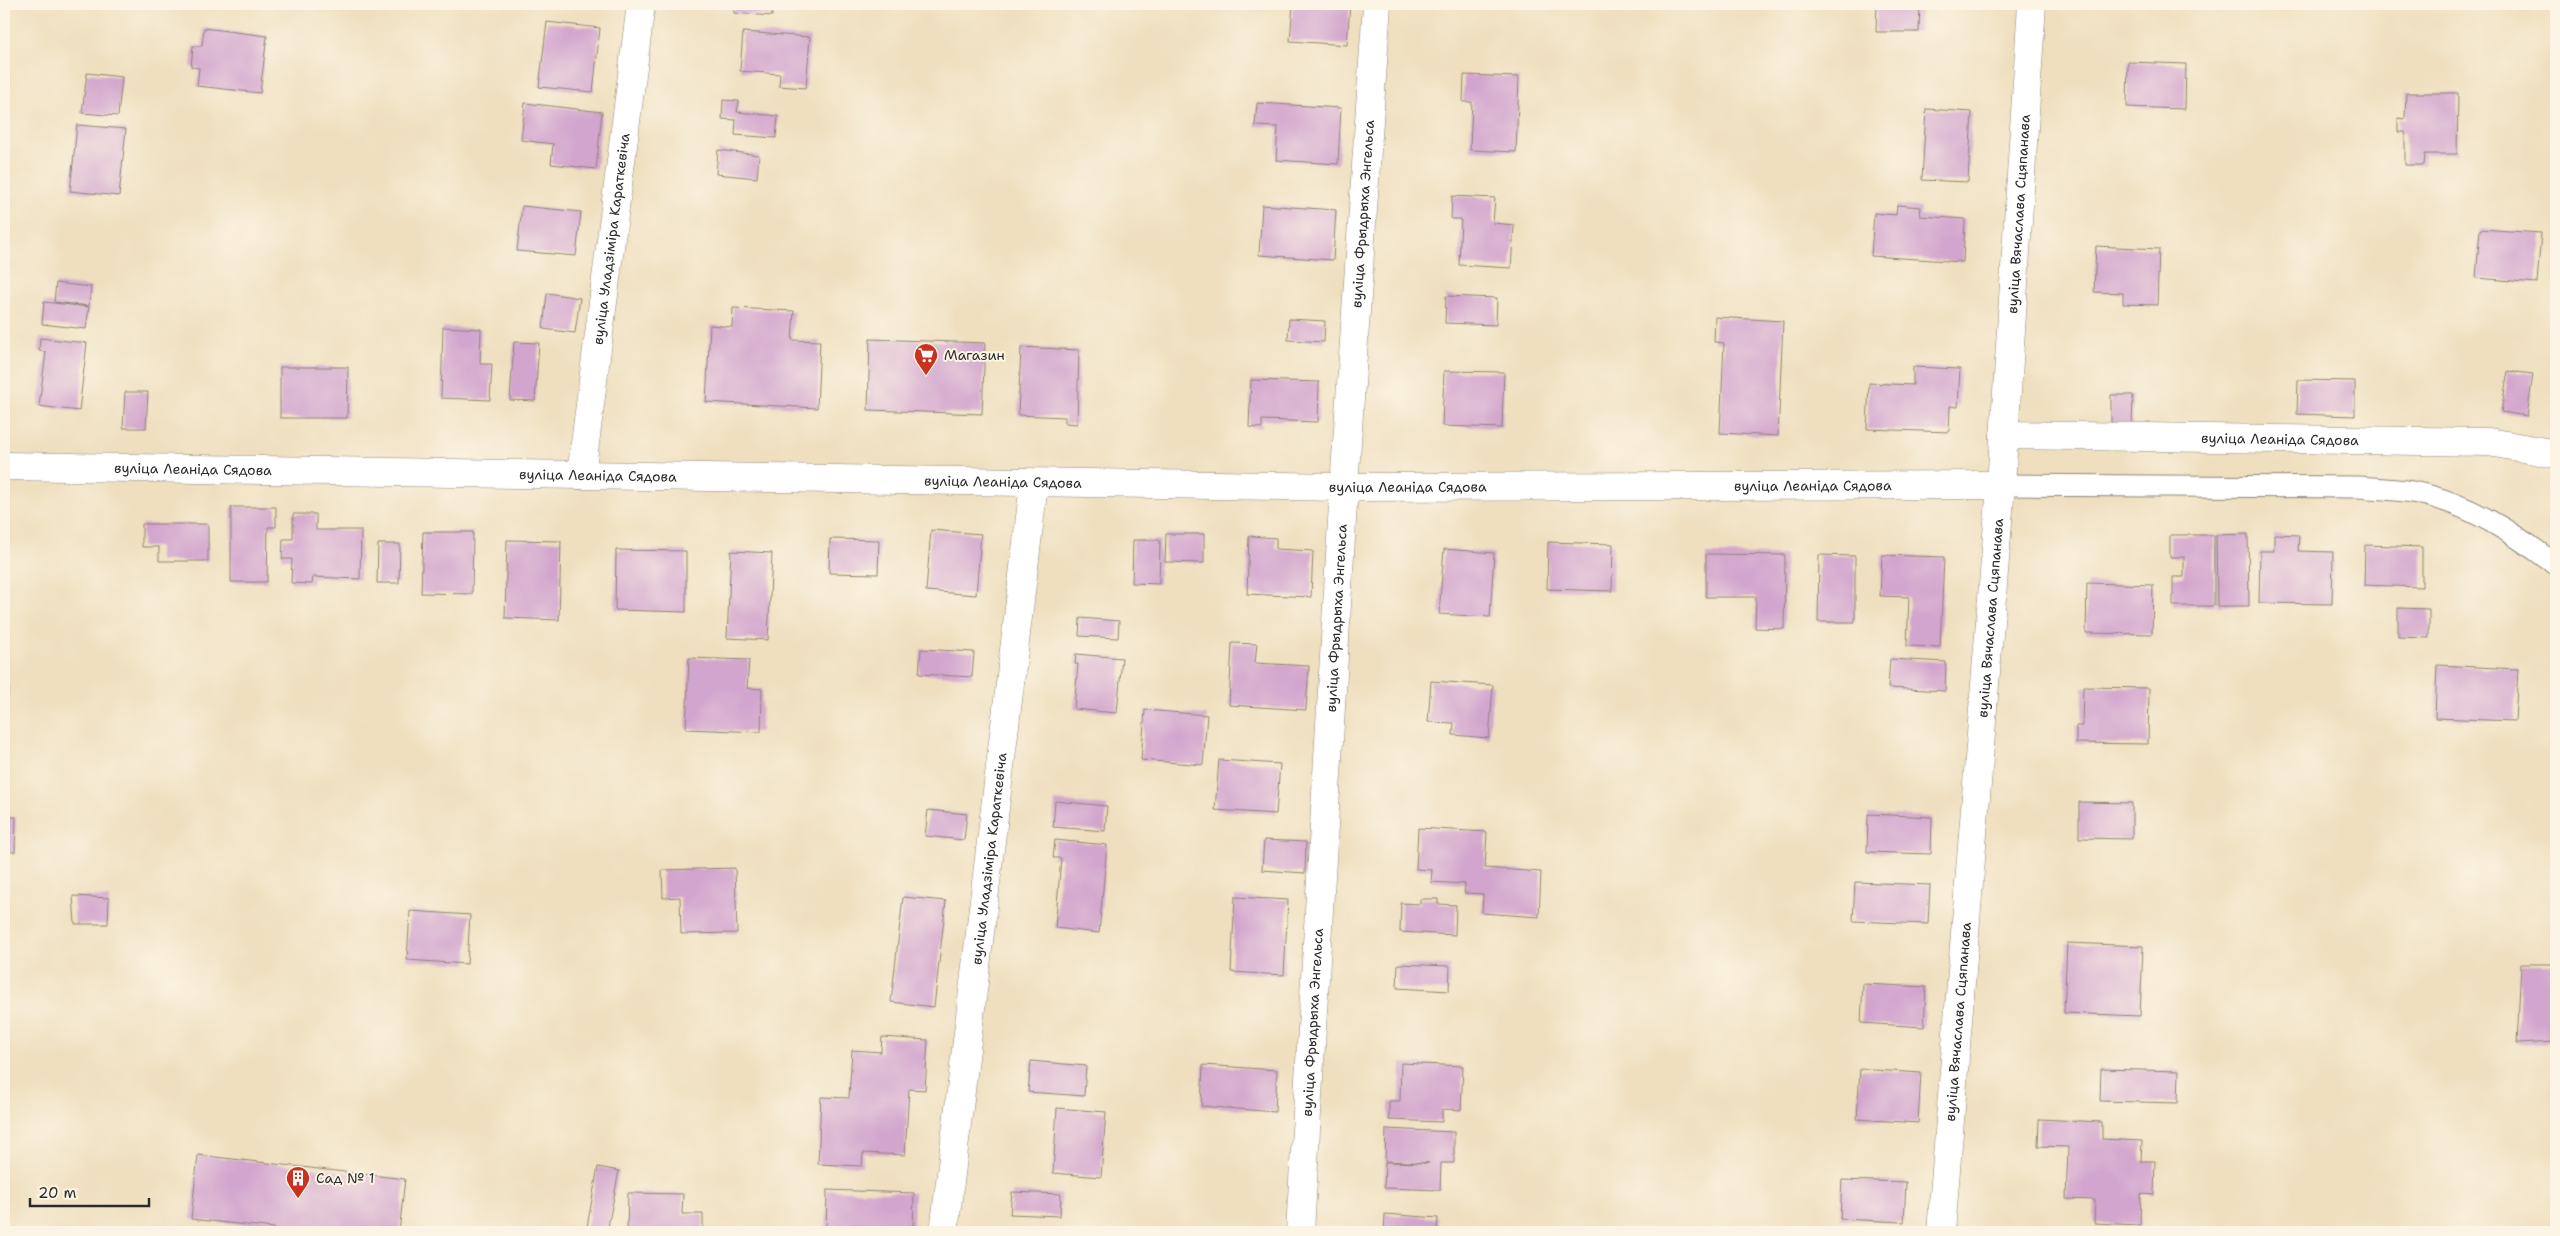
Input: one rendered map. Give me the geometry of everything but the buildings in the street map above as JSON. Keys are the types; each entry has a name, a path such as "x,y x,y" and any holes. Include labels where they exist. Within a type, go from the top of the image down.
{"street":[{"name":"вуліца Уладзіміра Караткевіча","path":"581,475 641,4"},
{"name":"вуліца Фрыдрыха Энгельса","path":"1300,1232 1344,487 1377,4"},
{"name":"вуліца Вячаслава Сцяпанава","path":"1941,1232 2001,484 2032,4"},
{"name":"вуліца Леаніда Сядова","path":"2004,435 2489,442 2556,454"},
{"name":"вуліца Леаніда Сядова","path":"4,466 1034,484 1344,487 2001,484"},
{"name":"вуліца Уладзіміра Караткевіча","path":"944,1232 1034,484"}],"lane":[{"path":"2001,484 2359,487 2417,493 2464,508 2523,540 2556,564"}],"place":[{"name":"Магазин","path":"926,376"},
{"name":"Сад № 1","path":"298,1199"}]}
